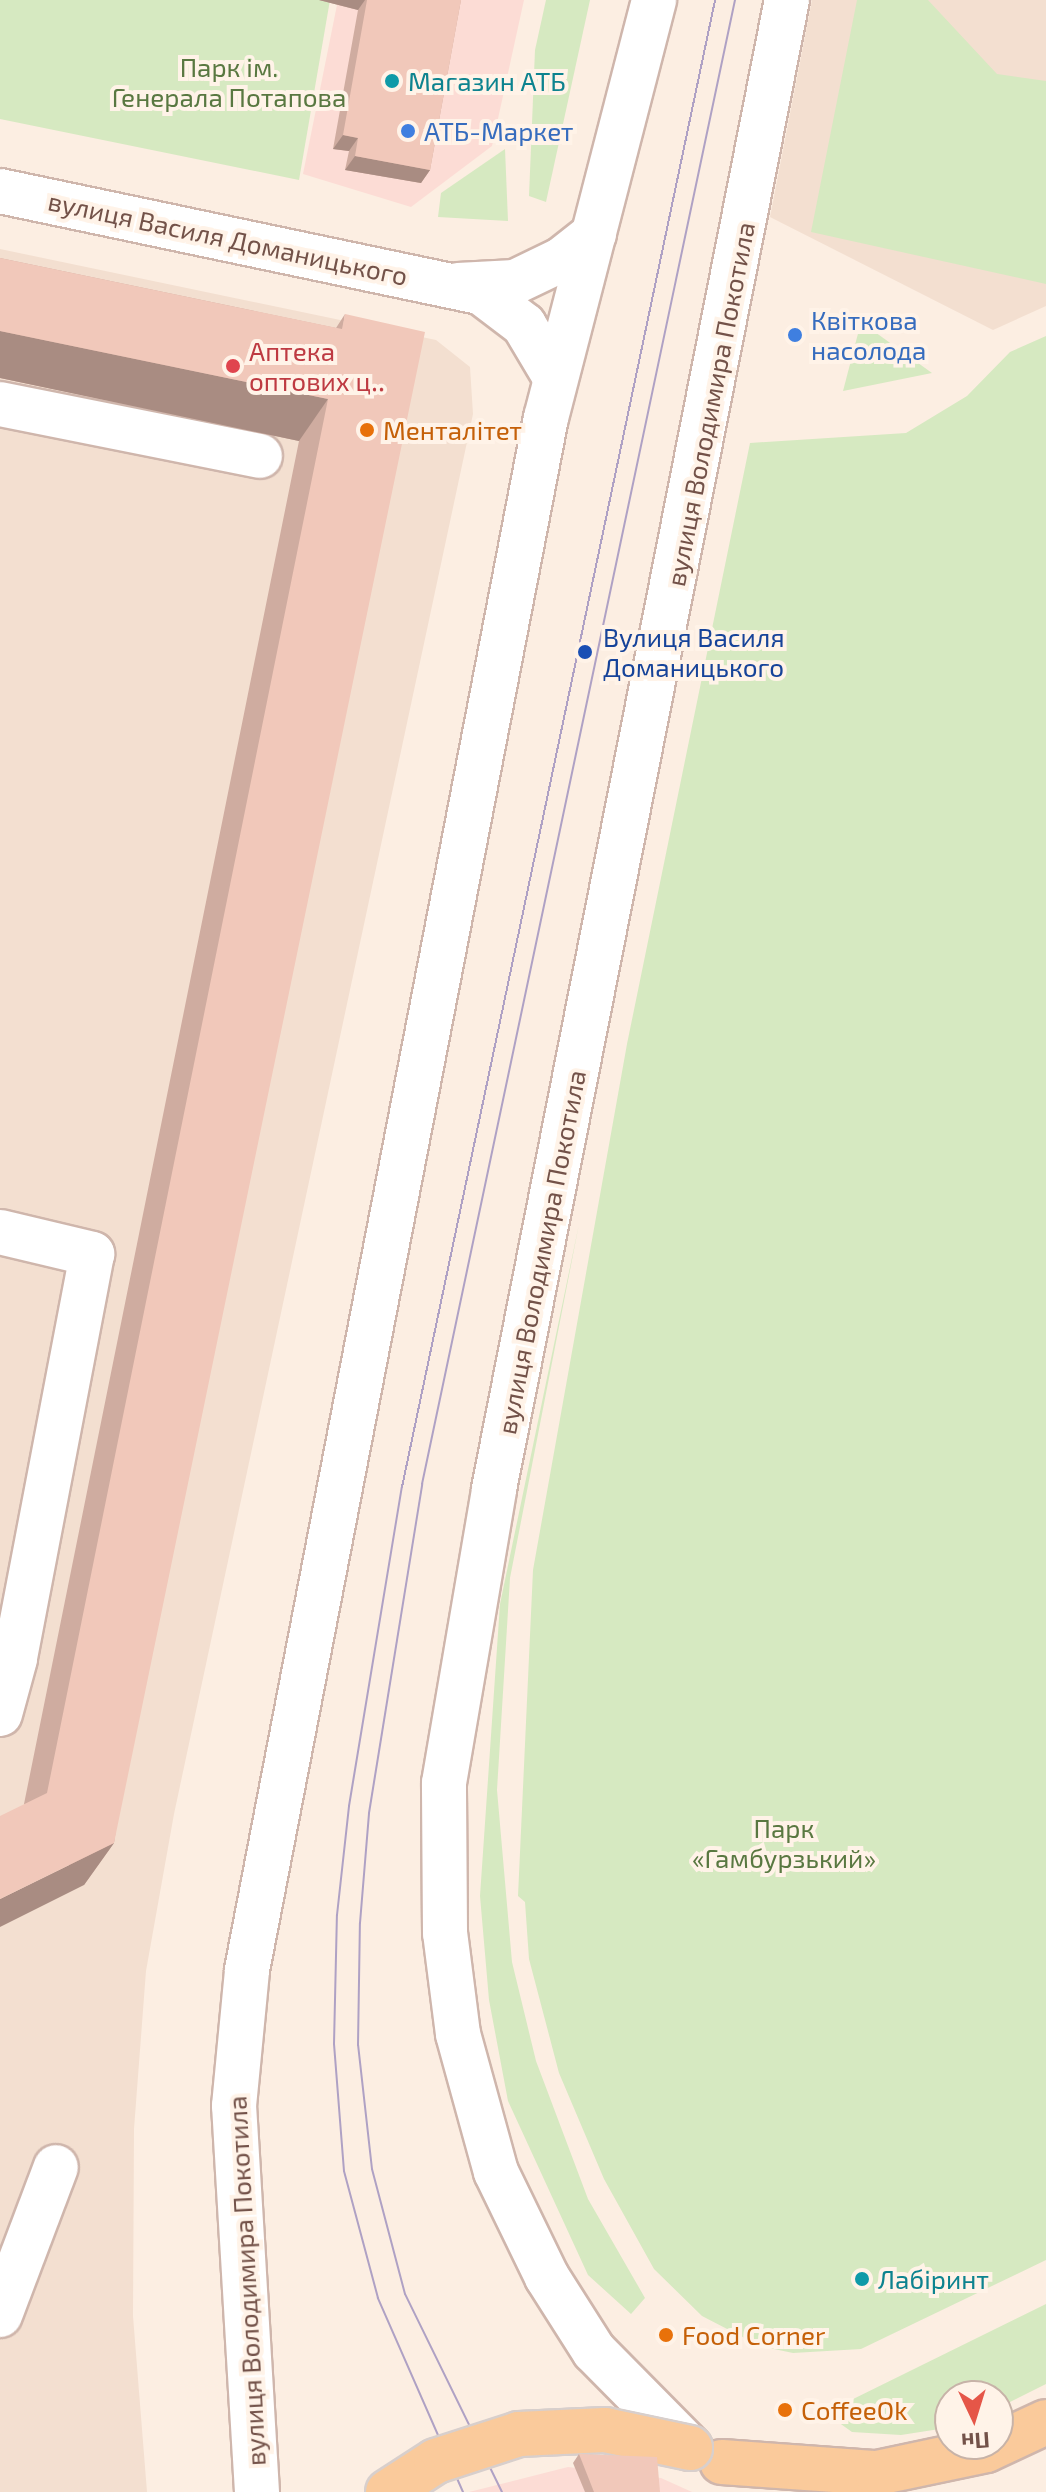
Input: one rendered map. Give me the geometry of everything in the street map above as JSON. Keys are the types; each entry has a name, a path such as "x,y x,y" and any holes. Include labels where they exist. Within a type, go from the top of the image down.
{"main road":[{"path":"388,2492 436,2461 519,2434 605,2430 706,2455 877,2473 986,2450 1046,2422"},
{"path":"706,2455 769,2492"}],"street":[{"name":"вулиця Володимира Покотила","path":"257,2492 234,2106 247,1970 555,377 654,0"},
{"name":"вулиця Володимира Покотила","path":"706,2455 594,2351 547,2277 496,2172 476,2113 456,2019 445,1933 444,1783 497,1474 787,0"},
{"name":"вулиця Василя Доманицького","path":"0,191 456,285 506,308 540,345 555,377"},
{"name":"вулиця Василя Доманицького","path":"456,285 515,282 561,260 594,234"},
{"path":"0,404 260,456"},
{"path":"0,1232 92,1254 15,1659 0,1714"},
{"path":"0,2315 56,2167"}],"shaded area":[{"path":"338,0 524,0 492,146 411,207 303,174"},
{"path":"812,0 1046,0 1046,306 993,330 770,217"},
{"path":"0,249 436,340 470,367 473,414 174,1814 146,1971 134,2129 133,2316 147,2492 0,2492"},
{"path":"568,2467 661,2478 692,2492 469,2492"}],"green space":[{"name":"Парк ім. Генерала Потапова","path":"0,0 330,0 299,180 0,119"},
{"path":"546,0 590,0 546,202 529,196 535,50"},
{"path":"857,0 928,0 997,74 1046,81 1046,284 811,232"},
{"path":"505,149 508,221 438,217 441,193"},
{"path":"861,322 932,373 843,391"},
{"name":"Парк «Гамбурзький»","path":"1046,336 1046,2260 861,2349 793,2353 760,2346 702,2316 654,2269 604,2179 559,2073 529,1959 525,1902 518,1896 533,1570 627,1044 750,443 906,433 967,396 1010,352"},
{"path":"579,1224 510,1578 497,1790 512,1962 536,2061 588,2199 645,2298 631,2314 588,2275 508,2101 489,2000 480,1896 500,1604"},
{"path":"1046,2304 1046,2384 1014,2400 1014,2380 934,2380 934,2430 901,2435 852,2432 838,2422 841,2405"}],"building":[{"name":"Магазин АТБ","path":"367,0 461,0 430,170 355,156 358,138 343,135"},
{"path":"0,258 342,329 345,314 425,332 114,1843 0,1899 0,1816 47,1793 328,399 0,331"},
{"path":"579,2454 657,2457 660,2492 594,2492"}],"tram line":[{"path":"463,2492 378,2298 344,2171 334,2044 337,1915 349,1806 402,1487 715,0"},
{"path":"502,2492 405,2294 372,2169 358,2045 360,1923 369,1813 422,1484 735,0"}],"place":[{"name":"Магазин АТБ","path":"392,81"},
{"name":"АТБ-Маркет","path":"408,131"},
{"name":"Квіткова насолода","path":"795,335"},
{"name":"Аптека оптових ц‥","path":"233,366"},
{"name":"Менталітет","path":"367,430"},
{"name":"Вулиця Василя Доманицького","path":"585,652"},
{"name":"Лабіринт","path":"862,2279"},
{"name":"Food Corner","path":"666,2335"},
{"name":"CoffeeOk","path":"785,2410"}]}
